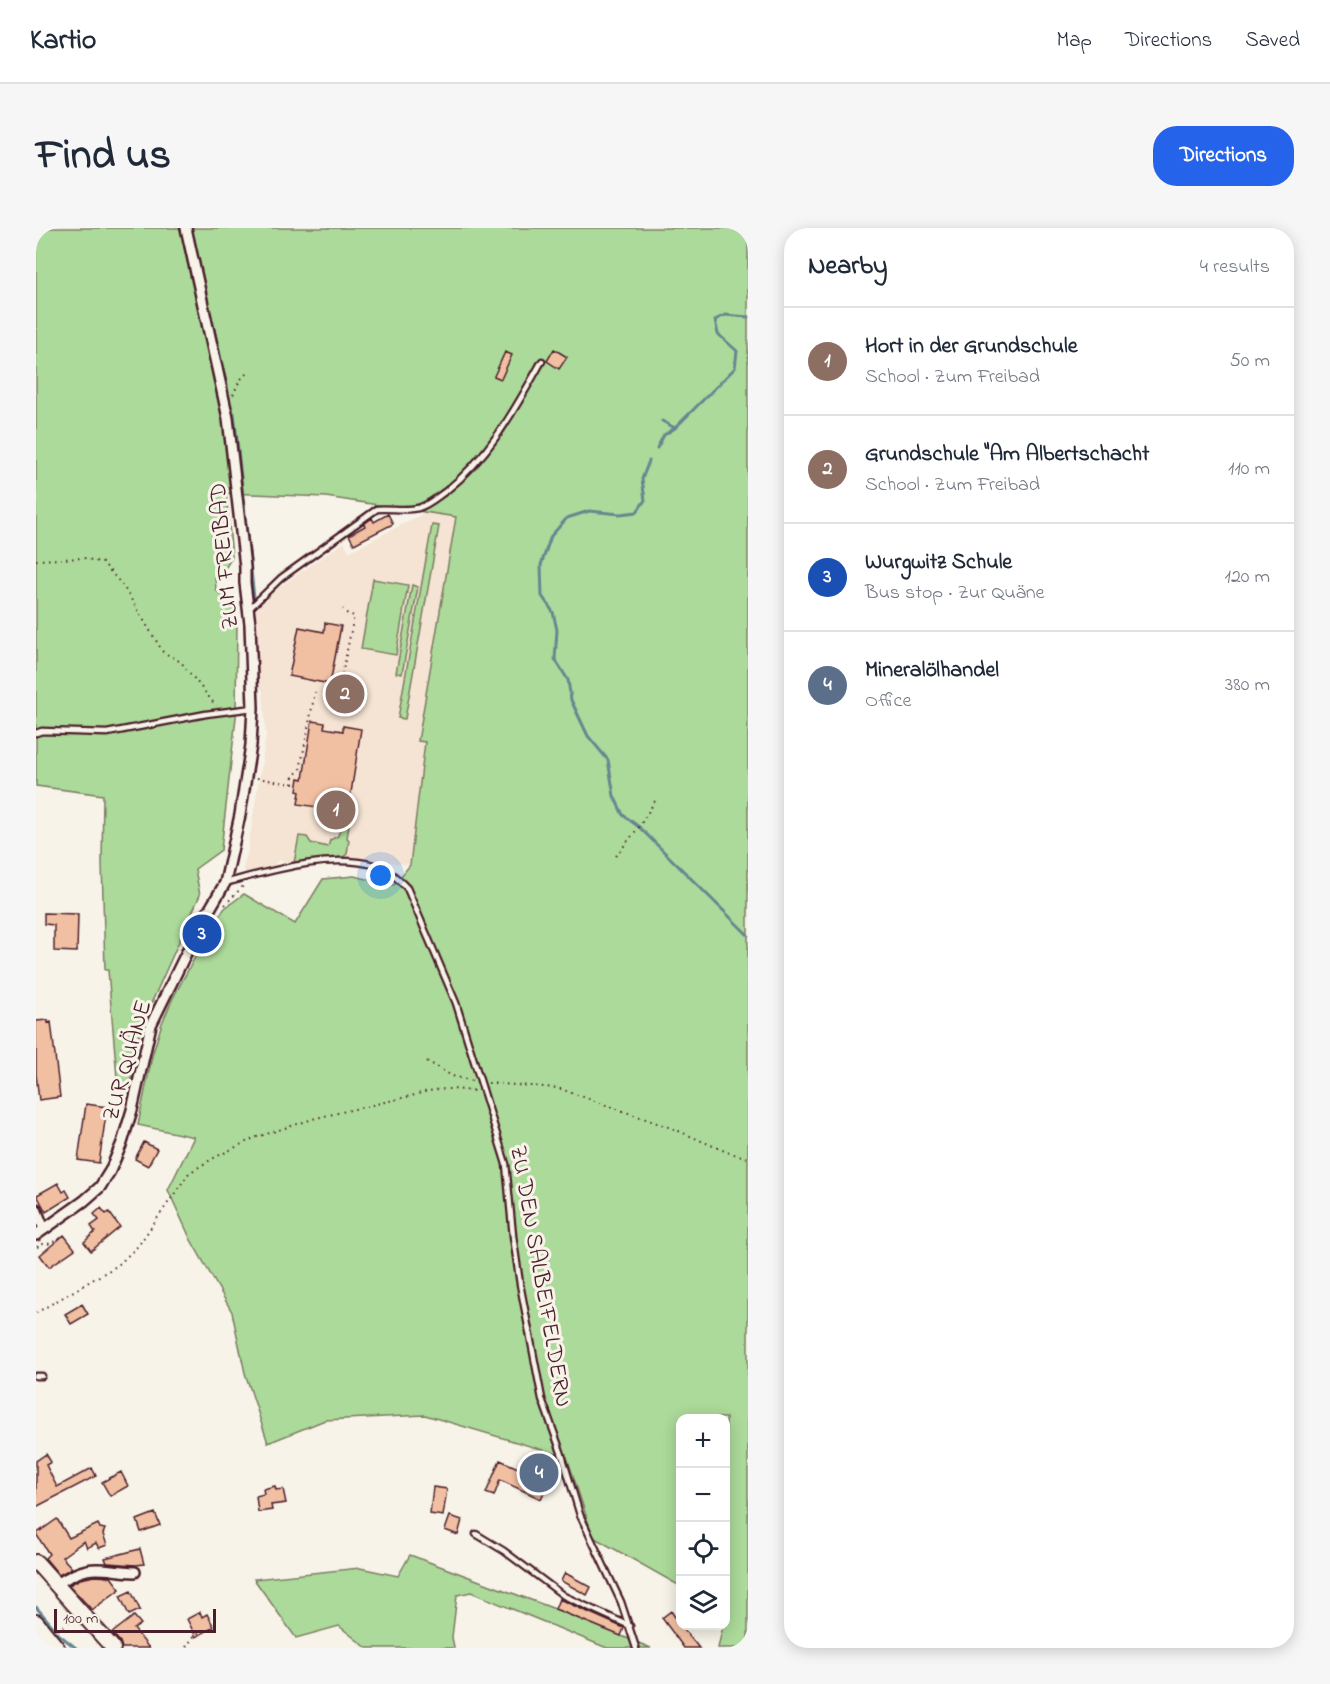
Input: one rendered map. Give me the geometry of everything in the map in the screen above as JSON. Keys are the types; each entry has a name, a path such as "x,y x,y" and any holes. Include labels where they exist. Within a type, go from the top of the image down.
{"street":[{"name":"ZUM FREIBAD","path":"186,228 228,418 249,609 253,708 251,745 247,776 225,883"},
{"name":"ZUR QUÄNE","path":"36,1209 40,1232 100,1187 114,1166 132,1110 151,1026 197,931 225,883"},
{"path":"36,1562 113,1648"},
{"path":"57,1584 73,1573 95,1568 135,1572"},
{"path":"36,1622 57,1648"}],"lane":[{"path":"249,609 281,578 377,509 401,511 420,507 431,502 463,477 493,444 517,407 542,361"},
{"path":"36,734 42,731 107,733 253,708"},
{"name":"ZU DEN SALBEIFELDERN","path":"225,883 279,869 324,862 377,866 395,875 407,888 416,904 456,1003 507,1164 520,1284 542,1399 580,1515 621,1602 636,1648"},
{"path":"476,1534 504,1551 564,1596 630,1626"}],"path":[{"path":"233,396 240,380 248,372"},
{"path":"36,560 84,558 103,563 123,586 163,652 181,662 221,712"},
{"path":"330,700 339,690 354,616 346,614 343,609"},
{"path":"292,784 293,777 300,770 315,692"},
{"path":"256,778 298,783"},
{"path":"616,856 655,801"},
{"path":"427,1061 452,1077 492,1084 558,1088 748,1158"},
{"path":"36,1313 118,1265 138,1246 189,1173 212,1159 254,1138 316,1118 415,1095 430,1089 472,1091 482,1082"},
{"path":"38,1247 54,1241"},
{"path":"58,1629 74,1617"},
{"path":"186,1647 195,1635 204,1630"}],"shaded area":[{"path":"426,512 456,517 418,741 425,742 410,865 350,857 294,863 278,860 274,866 247,875 243,868 266,736 263,691 258,684 256,610 268,595 344,542 349,552"}],"green space":[{"path":"36,228 748,228 748,1648 718,1648 722,1630 730,1630 730,1414 676,1414 676,1584 593,1537 567,1457 425,1415 325,1420 268,1443 245,1373 232,1312 191,1240 168,1190 194,1137 138,1125 152,1056 162,1023 214,922 225,908 244,894 295,924 323,879 354,876 394,885 410,865 425,742 418,741 456,517 326,497 226,493 232,557 226,567 215,575 216,590 230,603 237,618 236,717 221,850 195,869 200,895 141,1026 129,1089 118,1090 108,970 105,970 103,795 36,786"},
{"path":"432,525 439,526 405,719 398,718"},
{"path":"373,579 408,585 396,655 361,649"},
{"path":"412,585 418,587 402,674 396,673"},
{"path":"341,825 349,825 347,854 343,857 294,863 299,836 307,837 311,843 328,847 330,840 338,836"},
{"path":"410,1555 555,1609 651,1648 607,1648 471,1592 457,1595 452,1637 454,1648 367,1648 339,1626 296,1638 254,1579 360,1568 398,1576"}],"building":[{"path":"554,349 567,357 559,369 547,361"},
{"path":"505,352 512,355 501,379 494,376"},
{"path":"388,514 393,524 354,544 349,535 365,526 364,524 372,518 374,522"},
{"path":"325,623 341,626 330,684 289,676 299,627 324,632"},
{"path":"312,721 325,723 324,728 343,731 343,726 361,729 348,812 298,804 299,778 303,779"},
{"path":"44,913 78,914 77,952 54,951 54,925 44,924"},
{"path":"48,1020 48,1023 51,1022 60,1097 39,1100 36,1074 36,1021"},
{"path":"86,1104 107,1107 99,1163 78,1160"},
{"path":"144,1142 157,1149 148,1166 135,1159"},
{"path":"58,1183 63,1192 66,1190 70,1197 46,1212 37,1195"},
{"path":"101,1208 106,1214 109,1212 120,1227 91,1251 84,1242 95,1232 91,1226 99,1220 94,1214"},
{"path":"64,1235 75,1249 49,1267 40,1255"},
{"path":"82,1304 88,1314 71,1324 65,1314"},
{"path":"46,1454 51,1462 46,1465 57,1487 92,1468 96,1476 36,1507 36,1461"},
{"path":"500,1460 518,1468 520,1464 550,1478 541,1499 500,1480 494,1496 486,1493"},
{"path":"121,1472 128,1486 110,1496 102,1482"},
{"path":"275,1486 276,1490 283,1489 286,1503 271,1505 272,1510 258,1512 256,1496 264,1494 263,1489"},
{"path":"433,1487 447,1489 443,1516 430,1514"},
{"path":"155,1513 160,1525 141,1532 137,1520"},
{"path":"450,1516 462,1520 458,1535 445,1530"},
{"path":"57,1519 69,1538 98,1524 100,1528 105,1529 103,1534 107,1545 99,1548 96,1543 87,1548 84,1541 62,1557 72,1568 59,1575 45,1558 49,1554 36,1534"},
{"path":"140,1549 144,1564 107,1563 105,1558"},
{"path":"565,1573 591,1587 587,1595 561,1581"},
{"path":"95,1576 111,1577 120,1589 92,1610 69,1585 80,1579"},
{"path":"131,1591 140,1610 129,1615 120,1596"},
{"path":"559,1599 624,1628 621,1636 555,1609"},
{"path":"671,1611 676,1618 676,1630 684,1630 699,1648 684,1648 662,1618"},
{"path":"200,1612 202,1617 207,1614 214,1627 196,1637 187,1619"},
{"path":"134,1616 141,1624 134,1629 149,1648 122,1648 112,1633"}],"waterway":[{"path":"191,229 227,386"},
{"path":"657,448 664,435 675,428 735,368 737,351 718,334 715,320 725,315 748,317"},
{"path":"234,413 254,598"},
{"path":"662,421 675,428"},
{"path":"649,461 642,479 645,500 637,512 620,514 589,511 567,518 551,536 541,565 542,596 553,612 557,630 555,659 568,680 571,700 588,736 608,760 614,796 623,815 639,827 748,935"},
{"path":"36,1607 55,1629"},
{"path":"57,1633 76,1648"}],"place":[{"name":"Grundschule \"Am Albertschacht","path":"345,694"},
{"name":"Hort in der Grundschule","path":"336,810"},
{"name":"Wurgwitz Schule","path":"202,934"},
{"name":"Mineralölhandel","path":"539,1473"}]}
